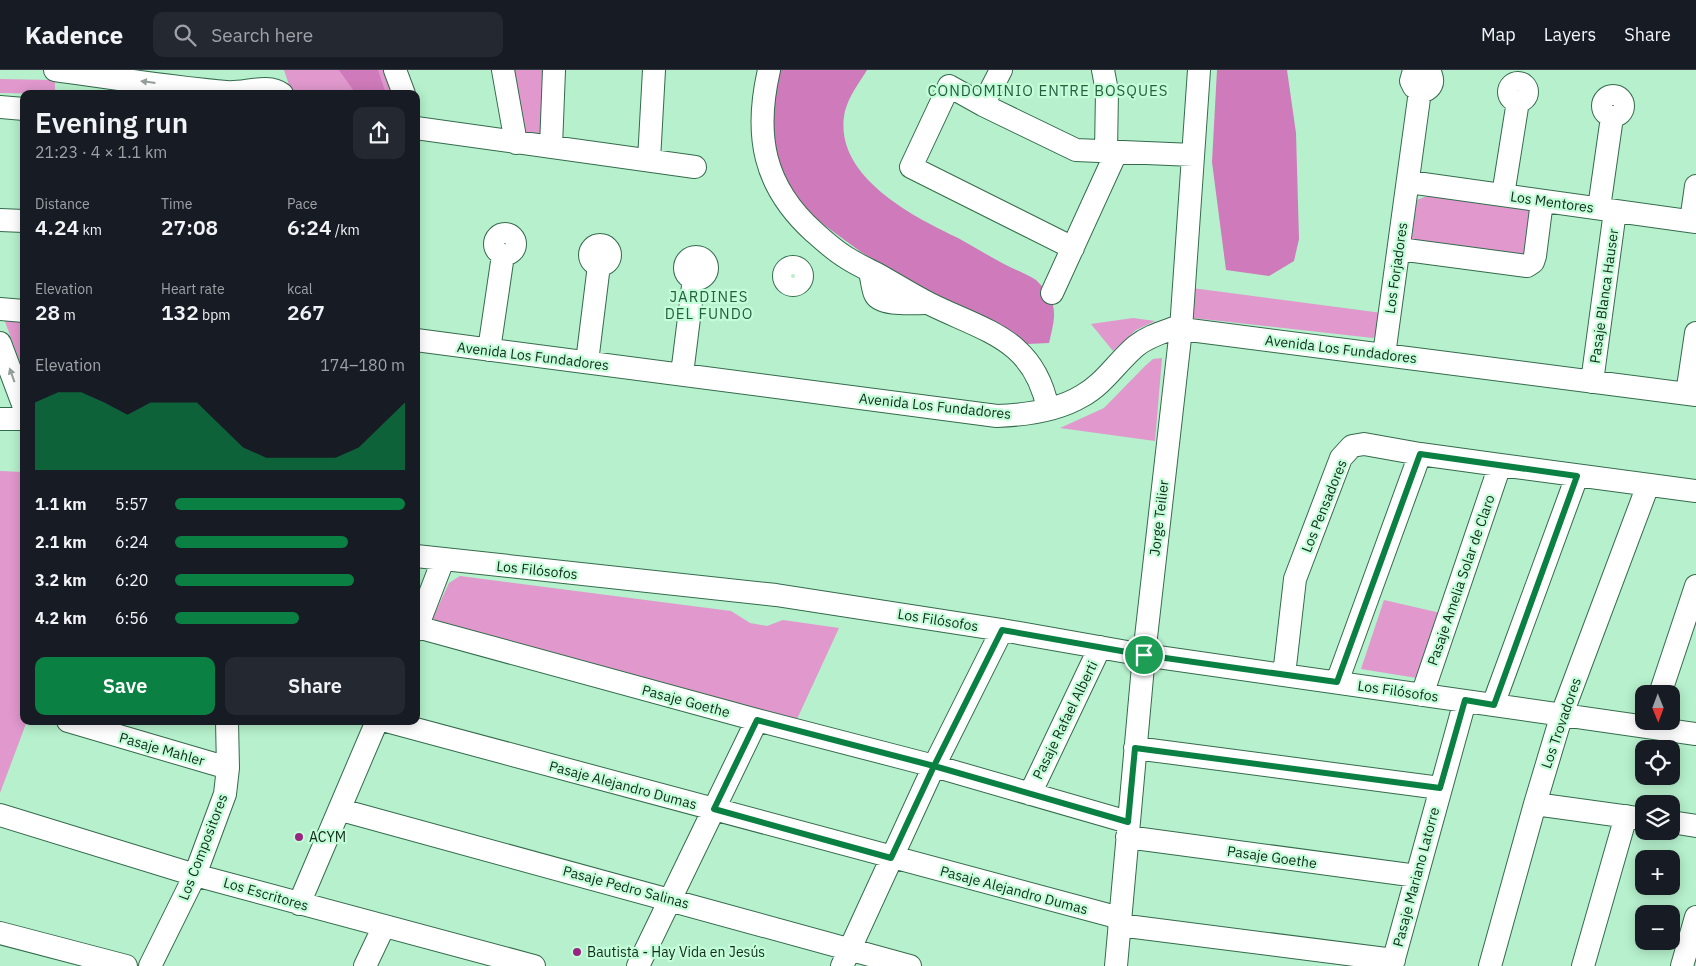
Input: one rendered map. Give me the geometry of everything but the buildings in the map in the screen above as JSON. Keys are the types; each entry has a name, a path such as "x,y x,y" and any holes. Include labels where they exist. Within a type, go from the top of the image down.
{"street":[{"path":"55,70 91,84 183,90"},
{"path":"395,70 402,90"},
{"path":"503,70 516,143"},
{"path":"551,147 554,70"},
{"path":"649,160 654,70"},
{"path":"768,70 764,88 762,118 764,147 771,175 781,195 799,218 846,258 929,304 1012,344 1030,363 1040,380 1048,409"},
{"path":"984,105 1001,70"},
{"path":"1052,292 1073,248 1111,152 1107,91 1103,70"},
{"name":"Jorge Teilier","path":"1116,966 1144,655 1181,329 1198,70"},
{"name":"Los Forjadores","path":"1384,355 1409,182 1421,77"},
{"path":"1073,248 911,167 950,86 984,105 1076,150 1193,155"},
{"path":"258,90 278,90"},
{"path":"1504,196 1518,101"},
{"path":"0,107 20,109"},
{"name":"Pasaje Blanca Hauser","path":"1592,382 1607,210 1612,117"},
{"path":"420,129 695,167"},
{"name":"Los Mentores","path":"1409,182 1693,222"},
{"path":"1693,222 1696,186"},
{"path":"1399,249 1527,266 1533,262 1535,256 1542,200"},
{"path":"0,220 20,222"},
{"path":"799,268 823,240"},
{"path":"489,350 503,255"},
{"path":"587,362 599,265"},
{"path":"682,374 694,278"},
{"path":"0,308 20,311"},
{"name":"Avenida Los Fundadores","path":"420,341 997,416 1016,416 1048,409 1082,396 1102,381 1136,346 1154,335 1174,328 1691,394"},
{"path":"1691,394 1696,333"},
{"path":"0,343 20,396"},
{"path":"0,419 20,419"},
{"name":"Los Pensadores","path":"1284,675 1295,579 1341,458 1352,446 1364,444 1420,454 1696,491"},
{"path":"1337,682 1420,454"},
{"name":"Pasaje Amelia Solar de Claro","path":"1422,694 1500,465"},
{"path":"1494,705 1577,476"},
{"name":"Los Trovadores","path":"1490,966 1534,804 1562,714 1648,485"},
{"name":"Los Filósofos","path":"420,557 755,592 1002,630 1144,655 1494,705 1635,722"},
{"path":"420,621 443,560"},
{"path":"1663,685 1696,586"},
{"name":"Pasaje Goethe","path":"420,630 934,766 1030,794 1128,830 1417,876"},
{"path":"846,958 934,766 1002,630"},
{"name":"Pasaje Rafael Alberti","path":"1030,794 1100,647"},
{"name":"Pasaje Mariano Latorre","path":"1393,963 1465,700"},
{"path":"638,966 757,720"},
{"name":"Pasaje Mahler","path":"82,725 228,768"},
{"name":"Los Compositores","path":"150,966 195,875 225,794 228,768 226,725"},
{"path":"300,904 375,725"},
{"name":"Pasaje Alejandro Dumas","path":"401,725 714,809 1120,922 1297,957 1393,963"},
{"name":"Los Filósofos","path":"1678,730 1696,734"},
{"path":"1135,748 1440,788"},
{"path":"1534,804 1635,817 1583,966"},
{"name":"Pasaje Pedro Salinas","path":"341,810 670,899 846,958 910,966"},
{"name":"Los Escritores","path":"0,815 195,875 384,926 470,958 534,966"},
{"path":"1680,823 1696,826"},
{"path":"1682,966 1696,917"},
{"path":"365,966 384,926"},
{"path":"0,933 126,966"}],"shaded area":[{"path":"284,70 383,70 390,90 291,90"},
{"path":"339,70 378,70 385,90 353,90"},
{"path":"510,70 543,70 540,139 522,137"},
{"path":"776,70 867,70 854,90 845,111 844,134 850,155 862,174 898,205 919,218 1036,280 1049,295 1054,309 1049,343 1027,344 923,290 861,252 805,211 787,183 776,155 772,127"},
{"path":"1217,70 1287,70 1296,133 1299,239 1294,261 1269,276 1226,270 1212,162"},
{"path":"0,79 55,80 55,90 20,90 20,93 0,93"},
{"path":"1427,196 1531,210 1529,257 1411,244 1417,200"},
{"path":"1192,288 1382,313 1380,331 1373,338 1193,318"},
{"path":"20,314 20,362 4,319"},
{"path":"1133,318 1155,321 1136,330 1113,351 1091,324"},
{"path":"1162,358 1155,441 1060,428 1104,408 1153,359"},
{"path":"0,471 20,472 20,725 26,725 0,793"},
{"path":"460,576 731,611 750,623 767,626 783,620 839,628 797,719 431,622 449,583"},
{"path":"1384,600 1445,614 1423,679 1361,669"}],"place":[{"name":"ACYM","path":"299,837"},
{"name":"Bautista - Hay Vida en Jesús","path":"577,952"}],"district":[{"name":"CONDOMINIO ENTRE BOSQUES","path":"1048,90"},
{"name":"JARDINES DEL FUNDO","path":"709,304"}],"route":[{"path":"1144,655 1002,630 934,766 757,720 714,809 891,858 934,766 1128,822 1135,748 1440,788 1465,700 1494,705 1577,476 1420,454 1337,682 1144,655"}]}
